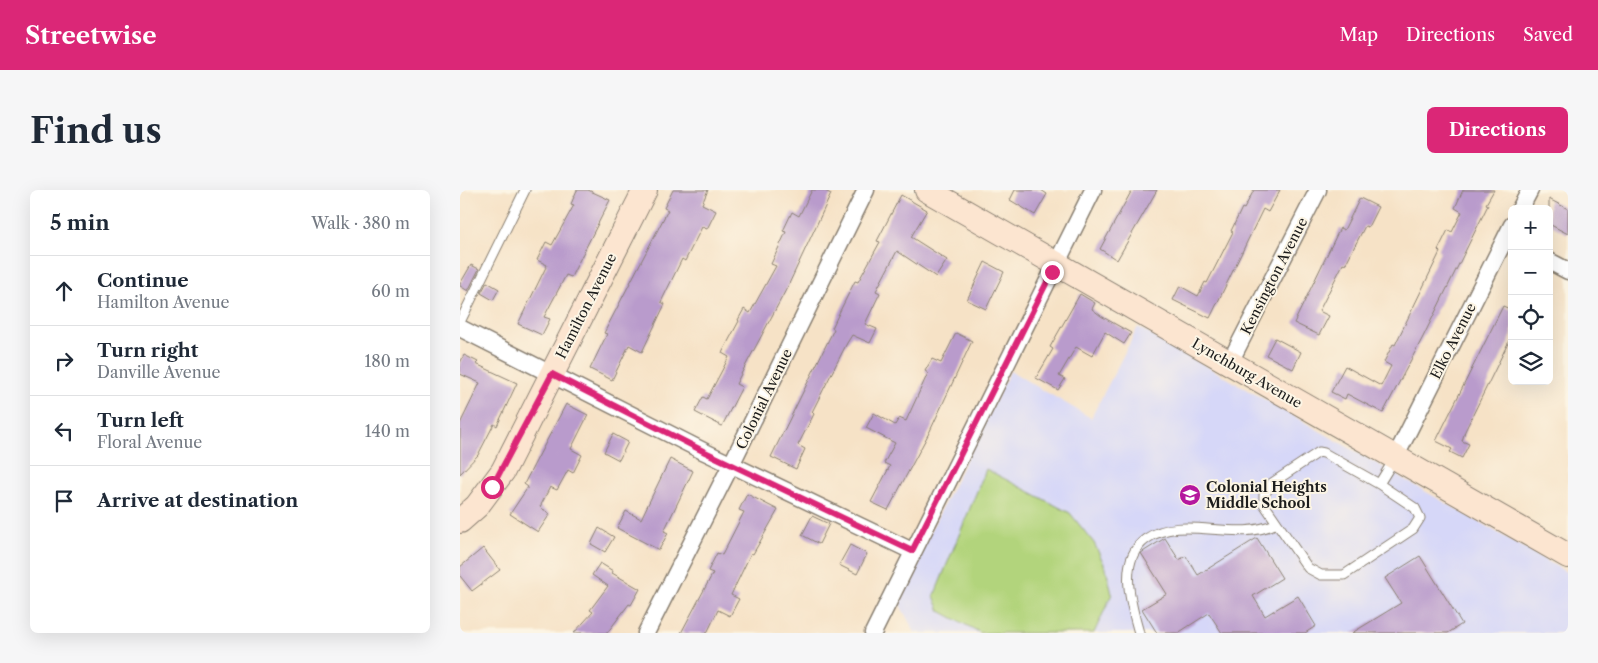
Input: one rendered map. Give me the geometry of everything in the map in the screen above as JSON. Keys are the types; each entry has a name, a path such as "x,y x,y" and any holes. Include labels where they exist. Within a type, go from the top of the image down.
{"street":[{"name":"Hamilton Avenue","path":"460,521 477,506 492,487 552,374 645,190"},
{"name":"Colonial Avenue","path":"646,633 732,465 866,190"},
{"name":"Lynchburg Avenue","path":"927,190 1568,556"},
{"path":"876,631 912,551 1093,190"},
{"name":"Kensington Avenue","path":"1230,362 1318,190"},
{"path":"1522,205 1530,190"},
{"name":"Elko Avenue","path":"1395,458 1508,238"},
{"path":"1553,263 1568,271"},
{"path":"460,328 732,465 912,551"}],"lane":[{"path":"460,322 525,190"},
{"path":"1319,452 1379,484 1416,508 1420,518 1413,529 1344,574 1321,575 1308,568 1264,504 1266,489 1272,483 1319,452"},
{"path":"1379,484 1395,458"},
{"path":"1139,633 1130,590 1129,574 1134,550 1141,543 1156,532 1176,528 1246,532 1263,530 1277,523"}],"shaded area":[{"name":"Colonial Heights Middle School","path":"1138,327 1568,573 1568,633 915,633 897,599 1010,371 1091,418"}],"green space":[{"path":"986,469 1070,513 1094,543 1106,568 1112,594 1094,633 981,633 940,611 934,596"}],"building":[{"path":"577,190 588,190 610,200 571,277 566,275 544,317 550,319 542,335 518,324 547,265 537,260 546,242 552,245 574,205 571,204"},
{"path":"673,190 708,190 702,204 716,211 707,229 702,227 685,261 682,259 661,302 665,304 642,352 629,345 612,380 590,369 607,334 604,333 668,210 664,208"},
{"path":"812,190 823,190 831,194 788,286 736,384 742,387 722,426 695,412 703,397 707,399 729,357 722,353 744,309 750,313 776,266 771,264 786,232 783,231 792,212 799,216"},
{"path":"1015,190 1041,190 1047,194 1035,215 1010,200"},
{"path":"1132,190 1157,190 1117,260 1100,249"},
{"path":"1254,190 1280,190 1268,212 1263,209 1210,318 1173,300 1180,286 1198,296 1205,282 1207,283 1233,232 1231,231 1242,208 1244,209"},
{"path":"1463,190 1494,190 1423,337 1383,413 1347,394 1345,399 1331,392 1345,366 1381,386 1391,366 1384,362 1393,344 1395,345 1440,252 1438,250 1448,230 1452,232 1462,212 1455,208"},
{"path":"901,195 927,210 911,237 947,260 936,277 897,251 876,291 880,293 865,324 877,329 870,343 852,335 847,343 812,412 814,414 798,445 805,449 796,469 771,457 834,329 832,328 840,311 855,281 858,282 880,242 877,241"},
{"path":"1360,198 1378,207 1368,227 1365,226 1345,265 1343,264 1319,311 1329,316 1319,335 1294,323 1340,228 1344,230"},
{"path":"1549,199 1568,209 1568,234 1553,226 1553,205 1549,205"},
{"path":"985,262 1004,272 986,309 967,300"},
{"path":"471,265 479,269 468,291 460,286 460,284"},
{"path":"487,282 499,289 493,300 481,293"},
{"path":"1080,294 1095,303 1092,309 1101,316 1131,333 1124,344 1105,332 1092,356 1076,347 1059,376 1065,379 1058,390 1036,378 1053,349 1050,347"},
{"path":"1503,306 1508,308 1508,343 1465,431 1462,441 1469,444 1462,458 1450,452 1452,449 1436,441"},
{"path":"956,333 972,341 930,431 888,510 871,502 890,466 884,463 895,443 866,428 874,413 895,425 899,418 906,421 928,373 925,371 932,359 941,363"},
{"path":"1275,338 1301,352 1293,369 1266,355"},
{"path":"464,355 478,362 476,364 517,383 497,426 494,424 478,455 460,474 460,424 480,383 460,374 460,363"},
{"path":"566,404 588,415 571,449 582,455 573,473 568,470 557,490 550,487 540,507 550,514 538,532 510,514 528,487 524,484"},
{"path":"613,434 628,442 619,460 604,452"},
{"path":"670,459 693,471 664,531 668,533 659,550 617,528 626,511 641,519"},
{"path":"747,494 778,510 753,554 751,553 731,595 739,599 730,616 718,610 707,633 681,633 713,573 708,571 717,553 722,555 744,512 739,510"},
{"path":"812,516 829,524 819,544 802,535"},
{"path":"599,528 614,537 605,552 591,544"},
{"name":"Colonial Heights Middle School","path":"1165,538 1179,560 1186,556 1198,575 1257,538 1282,578 1253,596 1265,616 1298,596 1316,626 1305,633 1222,633 1209,613 1178,633 1157,633 1142,609 1167,594 1141,553"},
{"path":"850,545 867,554 857,574 839,565"},
{"path":"483,548 500,570 472,591 460,576 460,567"},
{"path":"1420,556 1462,624 1448,633 1352,633 1401,603 1385,578"},
{"path":"600,563 613,571 612,573 640,589 631,605 629,604 607,633 574,633 593,612 590,610 608,586 592,575"}],"place":[{"name":"Colonial Heights Middle School","path":"1190,495"}],"route":[{"path":"492,487 530,420 552,374 705,452 912,551 1052,272"}]}
